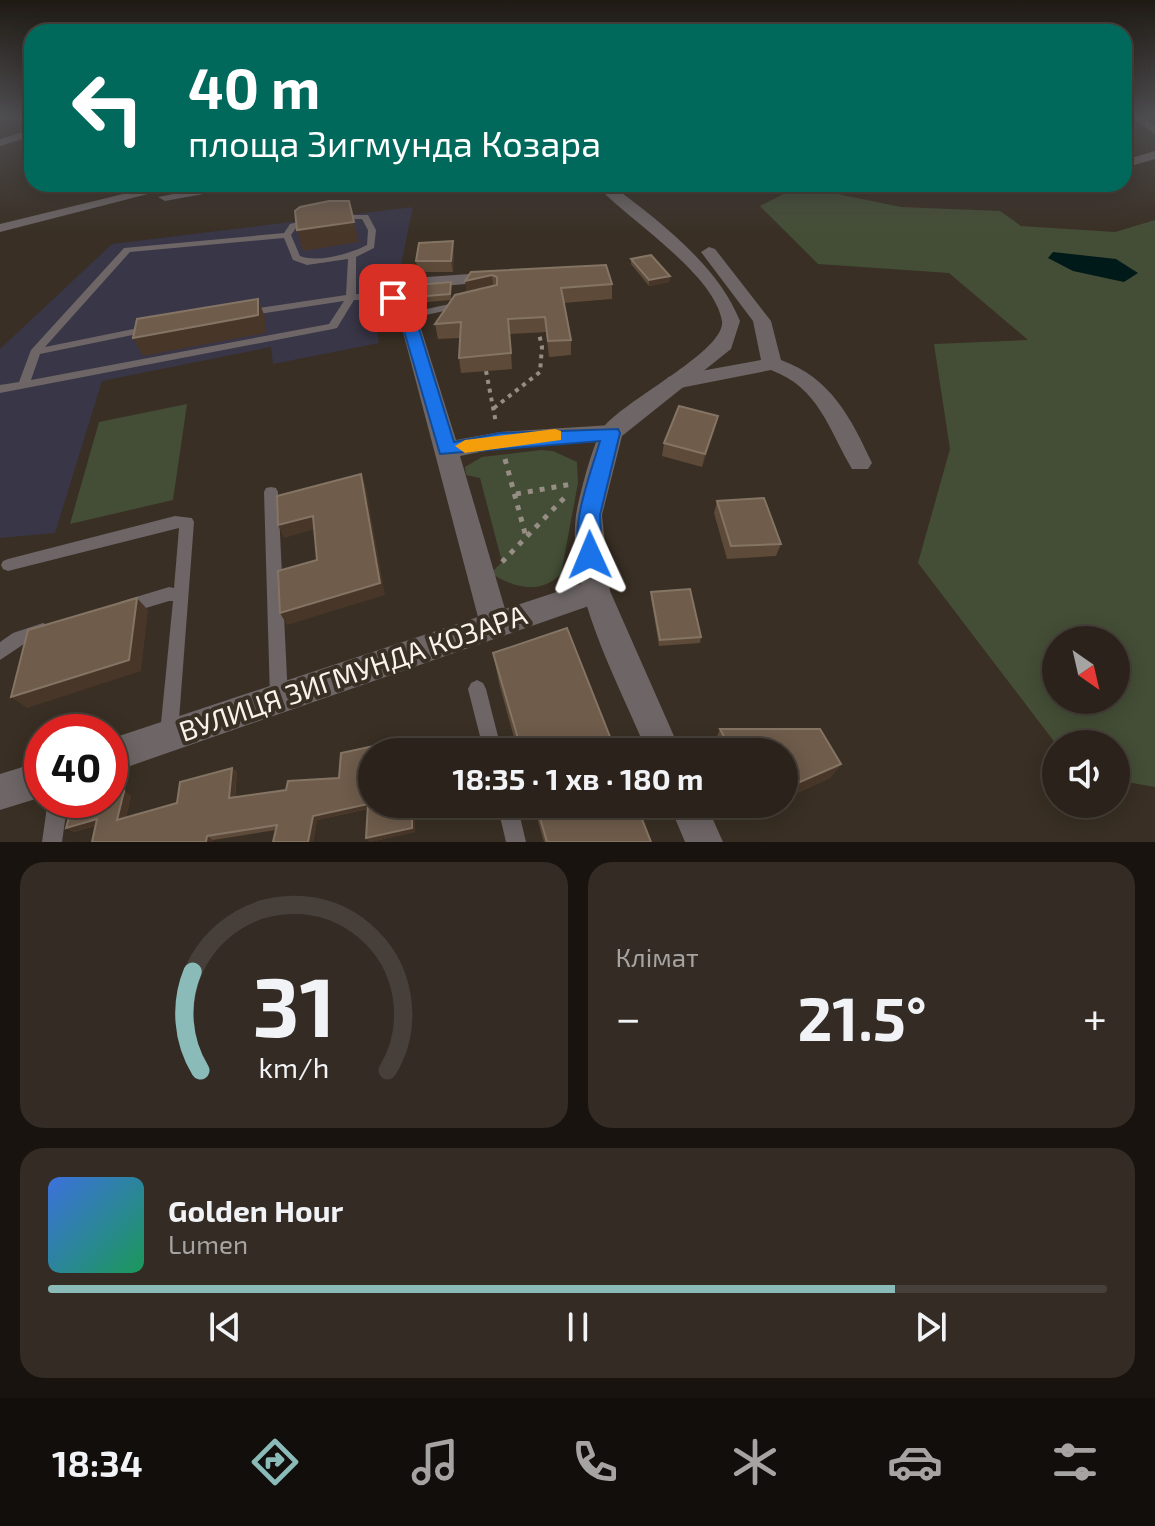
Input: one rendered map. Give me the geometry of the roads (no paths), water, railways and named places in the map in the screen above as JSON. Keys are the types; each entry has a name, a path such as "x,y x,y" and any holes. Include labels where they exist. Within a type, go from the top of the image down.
{"street":[{"path":"1132,162 1154,155"},
{"path":"0,228 148,192"},
{"path":"73,211 199,192"},
{"path":"612,192 712,287 731,319 731,332 724,345 625,418 611,433 589,515 596,591 658,738"},
{"path":"709,252 762,321 772,364"},
{"path":"494,623 408,316 393,298 413,283 520,276"},
{"path":"675,382 772,364 817,386 829,398 860,463"},
{"path":"447,450 500,440 611,433"},
{"name":"ВУЛИЦЯ ЗИГМУНДА КОЗАРА","path":"128,750 461,639 494,623 596,591"},
{"path":"0,792 24,785"},
{"path":"693,818 704,842"}],"lane":[{"path":"365,217 372,230 371,246 352,256 307,262 296,258 287,235 293,226 310,221 365,217"},
{"path":"24,384 35,352 127,250 287,235"},
{"path":"0,389 333,326 351,297 352,256"},
{"path":"239,314 351,297 393,298"},
{"path":"408,316 468,302"},
{"path":"35,352 166,326"},
{"path":"271,492 279,701"},
{"path":"8,565 175,522 187,522 168,736"},
{"path":"109,612 169,594 178,595 181,601"},
{"path":"0,652 19,638 64,625"},
{"path":"477,689 489,738"},
{"path":"52,842 55,818"},
{"path":"510,818 516,842"}],"water":[{"path":"1053,252 1116,259 1138,273 1124,282 1073,271 1048,258"}]}
